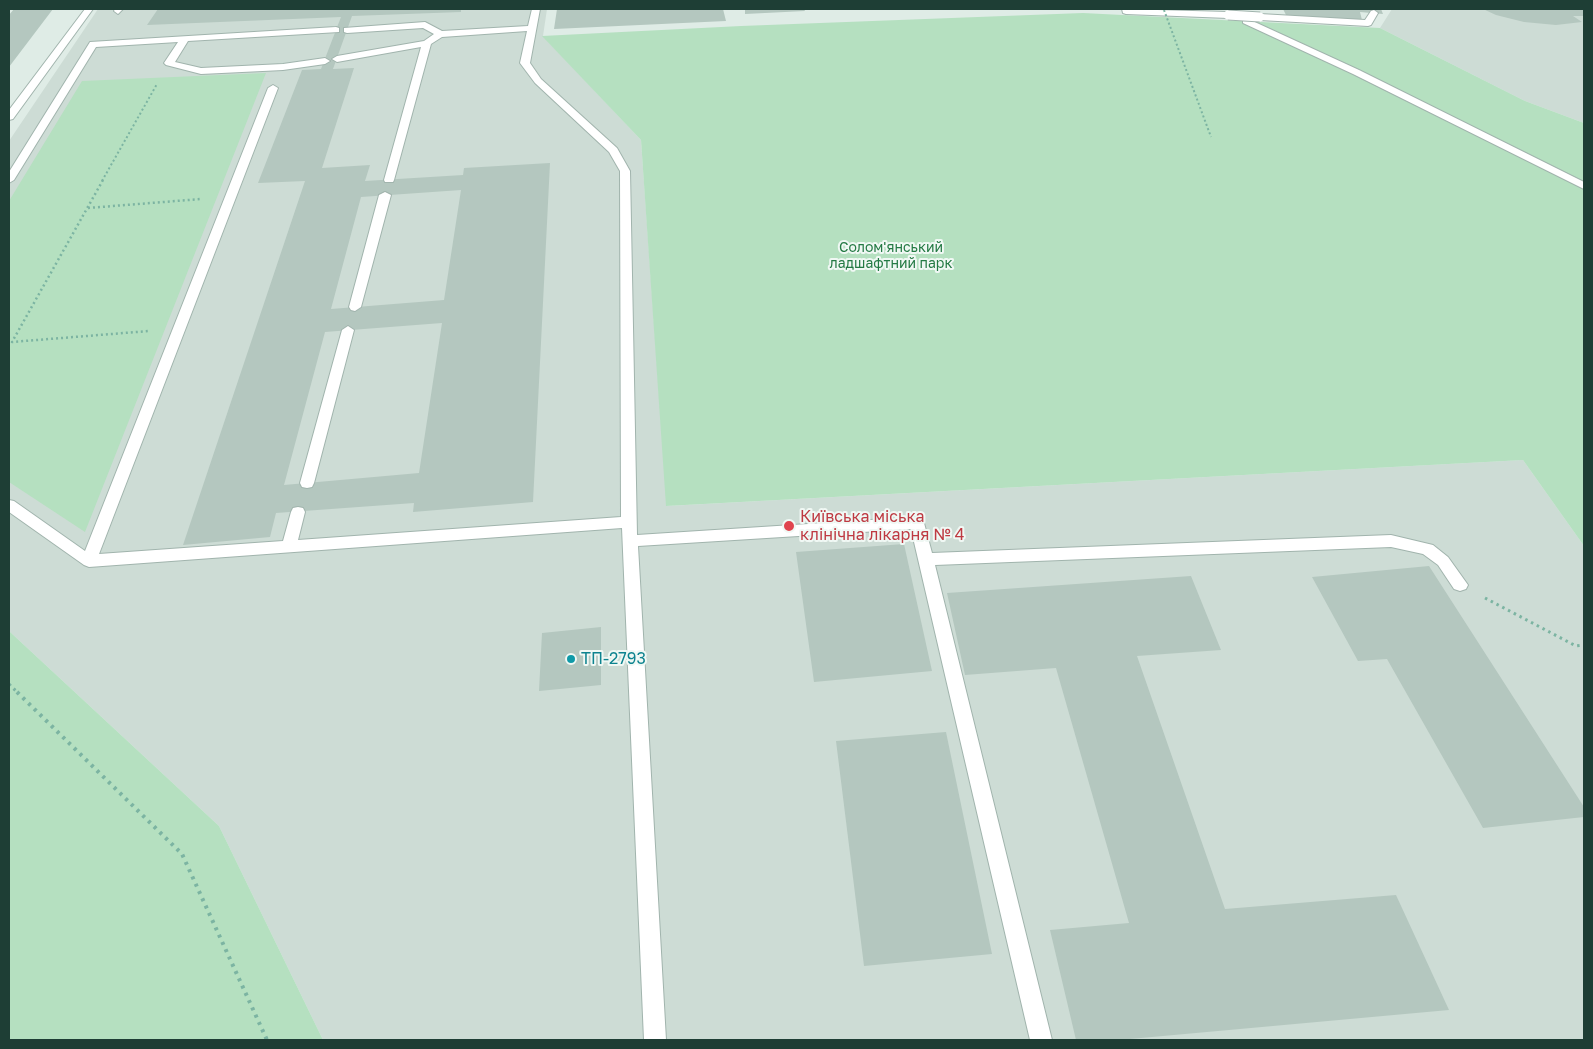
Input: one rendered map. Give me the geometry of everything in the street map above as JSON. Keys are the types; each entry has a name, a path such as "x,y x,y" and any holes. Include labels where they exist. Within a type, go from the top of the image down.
{"lane":[{"path":"9,117 89,9"},
{"path":"536,9 524,63 538,81 613,150 625,171 629,522 655,1040"},
{"path":"1126,9 1126,11 1368,23 1374,13"},
{"path":"1246,21 1356,72 1584,186"},
{"path":"347,30 425,25 440,34"},
{"path":"337,59 427,43 440,34 532,28"},
{"path":"9,180 93,44 336,30"},
{"path":"184,40 169,63 201,71 283,67 325,60"},
{"path":"389,180 427,43"},
{"path":"89,562 273,88"},
{"path":"355,307 385,195"},
{"path":"306,482 348,330"},
{"path":"9,505 89,562 629,522"},
{"path":"289,547 298,512"},
{"path":"630,541 917,523 1041,1040"},
{"path":"926,559 1391,542 1428,549 1443,560 1460,585"}],"path":[{"path":"1164,10 1211,138"},
{"path":"169,63 12,342 180,329"},
{"path":"87,208 231,197"},
{"path":"1460,585 1576,646 1584,645"},
{"path":"9,684 182,854 266,1040"}],"shaded area":[{"name":"Київська міська клінічна лікарня № 4","path":"98,9 547,9 543,36 641,140 667,506 1523,460 1584,546 1584,1040 323,1040 219,826 9,631 9,141"},
{"path":"1392,9 1584,9 1584,123 1525,101 1380,28"}],"green space":[{"name":"Солом'янський ладшафтний парк","path":"1083,13 1380,28 1525,101 1584,123 1584,546 1523,460 666,506 641,140 542,36 741,26"},
{"path":"266,73 85,532 9,482 9,201 82,81"},
{"path":"9,631 219,826 323,1040 9,1040"}],"building":[{"path":"14,9 53,9 9,67 9,15"},
{"path":"158,9 461,9 461,12 352,16 333,69 354,68 322,168 370,165 365,181 463,175 464,168 550,163 533,502 413,512 414,503 276,513 270,537 183,545 305,181 258,183 302,70 321,69 341,17 147,25","holes":["461,190 444,300 331,309 361,197","442,323 419,473 284,485 325,332"]},
{"path":"557,9 723,9 726,21 554,29"},
{"path":"745,9 804,9 805,11 745,14"},
{"path":"1283,9 1381,9 1383,14 1360,12 1362,20 1287,17"},
{"path":"1483,9 1584,9 1584,16 1573,16 1582,22 1556,25 1524,22 1496,15"},
{"path":"904,544 932,671 814,682 796,552"},
{"path":"1429,566 1584,807 1584,817 1483,828 1387,659 1358,661 1312,577"},
{"path":"1191,576 1221,650 1137,656 1225,909 1396,895 1449,1010 1119,1040 1076,1040 1050,930 1129,923 1056,668 965,675 947,593"},
{"name":"ТП-2793","path":"601,627 601,685 539,691 542,633"},
{"path":"946,732 992,954 864,966 836,741"}],"place":[{"name":"Київська міська клінічна лікарня № 4","path":"789,526"},
{"name":"ТП-2793","path":"571,659"}]}
